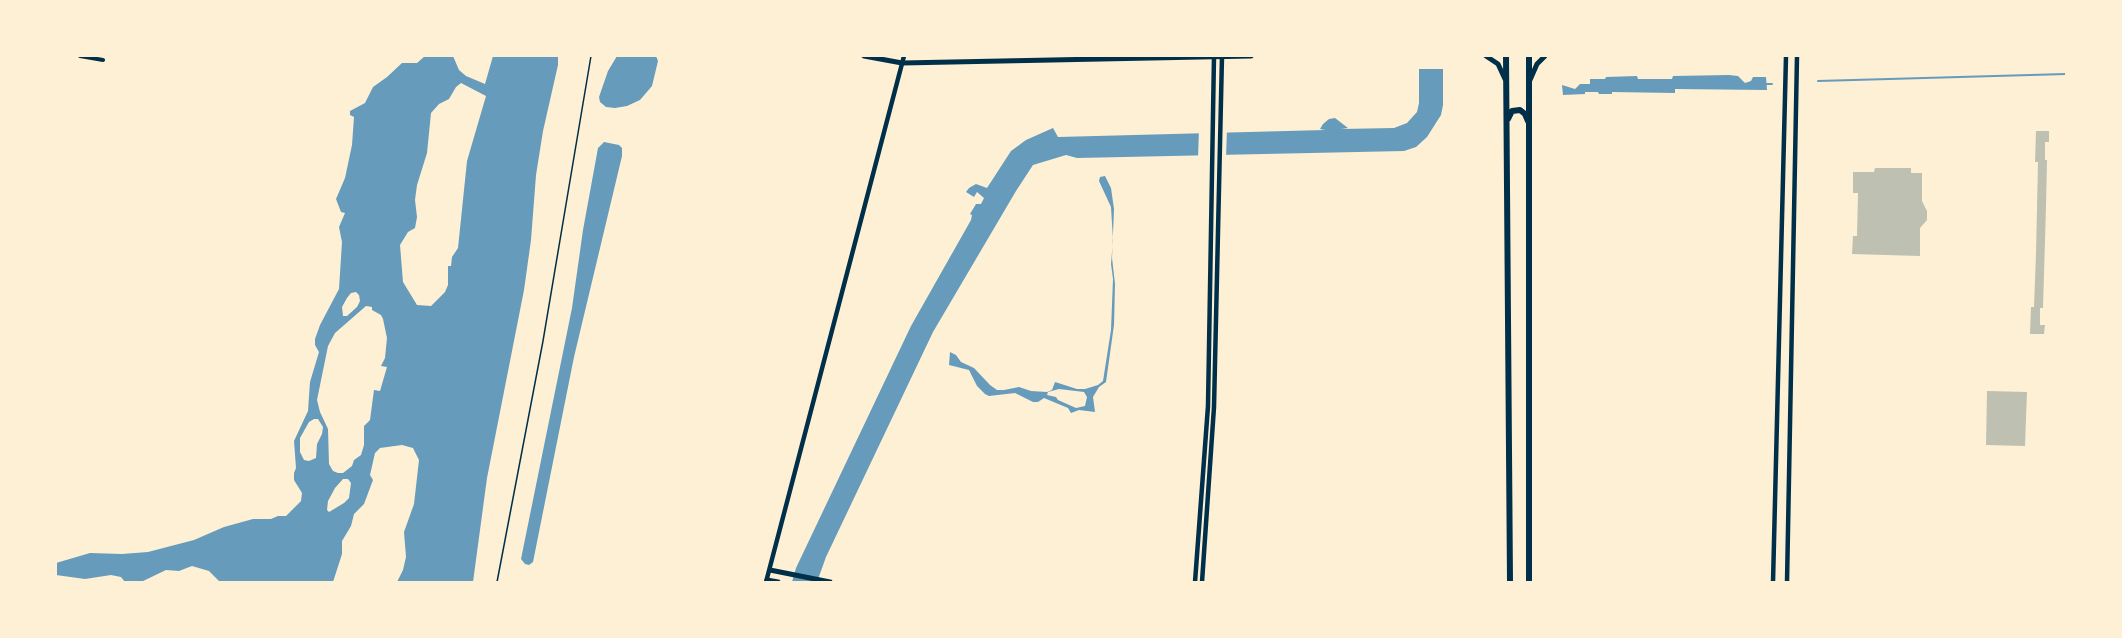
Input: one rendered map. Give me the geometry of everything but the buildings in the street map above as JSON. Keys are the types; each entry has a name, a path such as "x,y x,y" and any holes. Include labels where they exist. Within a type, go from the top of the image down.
{"main road":[{"path":"864,56 902,63 1251,56"},
{"path":"1486,56 1498,64 1506,82"},
{"path":"1506,56 1512,581"},
{"path":"1522,582 1529,580 1529,56"},
{"path":"1529,81 1537,64 1545,56"},
{"path":"1506,125 1509,116 1516,109 1525,114 1529,124"},
{"path":"770,570 830,582"},
{"path":"767,581 778,582"}],"street":[{"path":"80,56 104,60"},
{"path":"767,581 904,56"},
{"path":"1195,582 1208,406 1214,56"},
{"path":"1202,582 1214,407 1222,56"},
{"path":"1773,582 1786,56"},
{"path":"1787,582 1797,56"}],"path":[{"path":"497,582 543,341 591,56"}],"water":[{"path":"425,56 453,56 459,70 466,76 485,84 493,56 558,56 536,175 524,290 487,478 473,582 397,582 406,557 404,532 414,504 419,460 413,448 402,445 380,448 375,453 370,475 373,480 364,504 354,514 351,526 342,541 342,554 333,582 220,582 209,571 192,566 179,571 166,570 141,582 125,582 121,577 111,575 85,579 56,575 56,563 90,553 148,552 194,540 224,527 253,519 286,516 301,501 302,493 294,480 296,468 294,441 308,411 310,382 319,352 315,339 339,289 342,242 339,227 345,213 341,212 336,199 345,178 352,145 354,117 350,115 350,111 365,103 373,87 402,63 417,63","holes":["461,83 486,96 467,161 458,248 452,257 451,266 448,266 448,285 445,292 431,306 417,305 403,282 400,245 408,232 415,228 417,185 427,153 431,113 439,104 449,99","356,292 360,301 347,316 343,316 342,307 351,293","366,306 372,307 372,310 381,315 387,338 385,358 381,366 387,367 380,391 374,390 370,420 364,426 364,445 361,455 343,473 333,471 329,464 328,429 317,400 328,346 335,333","318,419 323,427 317,444 316,458 309,461 304,460 300,452 300,438 309,422","343,479 348,479 351,483 349,498 329,512 327,510 328,501"]},
{"path":"617,56 656,56 658,61 652,86 640,100 627,106 606,107 600,102 599,97 608,71"},
{"path":"1419,56 1443,56 1443,105 1441,115 1427,137 1416,147 1404,151 1077,158 1066,155 1033,165 933,332 826,557 817,582 792,582 796,568 911,326 971,220 972,215 970,214 976,204 981,204 984,198 977,192 974,197 966,192 976,184 987,188 1011,151 1026,140 1053,128 1058,137 1325,130 1320,129 1323,124 1335,118 1348,128 1341,129 1394,128 1407,123 1417,112"},
{"path":"1637,76 1638,79 1672,79 1673,76 1738,76 1745,83 1751,81 1753,77 1766,77 1767,90 1675,89 1675,93 1612,92 1612,94 1599,94 1598,92 1585,92 1585,94 1563,95 1562,85 1575,89 1580,84 1590,84 1590,79 1605,79 1606,77"},
{"path":"604,142 619,145 622,148 622,156 574,357 533,562 529,565 521,559 572,308 598,148"},
{"path":"1105,176 1111,188 1114,209 1113,237 1111,207 1099,181 1100,177"},
{"path":"1112,246 1115,284 1114,325 1106,382 1099,387 1093,397 1095,412 1079,410 1071,413 1068,408 1044,398 1033,402 1015,393 989,396 977,386 969,370 949,365 950,352 956,355 961,362 974,368 997,390 1019,387 1031,391 1047,392 1052,390 1055,382 1077,389 1098,385 1103,381 1111,330 1113,279","holes":["1059,389 1084,392 1087,397 1085,406 1076,408 1056,397 1047,395 1048,392"]}],"pier":[{"path":"1416,56 1446,56 1446,69 1416,69"},
{"path":"1199,129 1227,129 1226,158 1198,158"}],"waterway":[{"path":"1818,81 2066,74"},
{"path":"1765,84 1772,84"}]}
